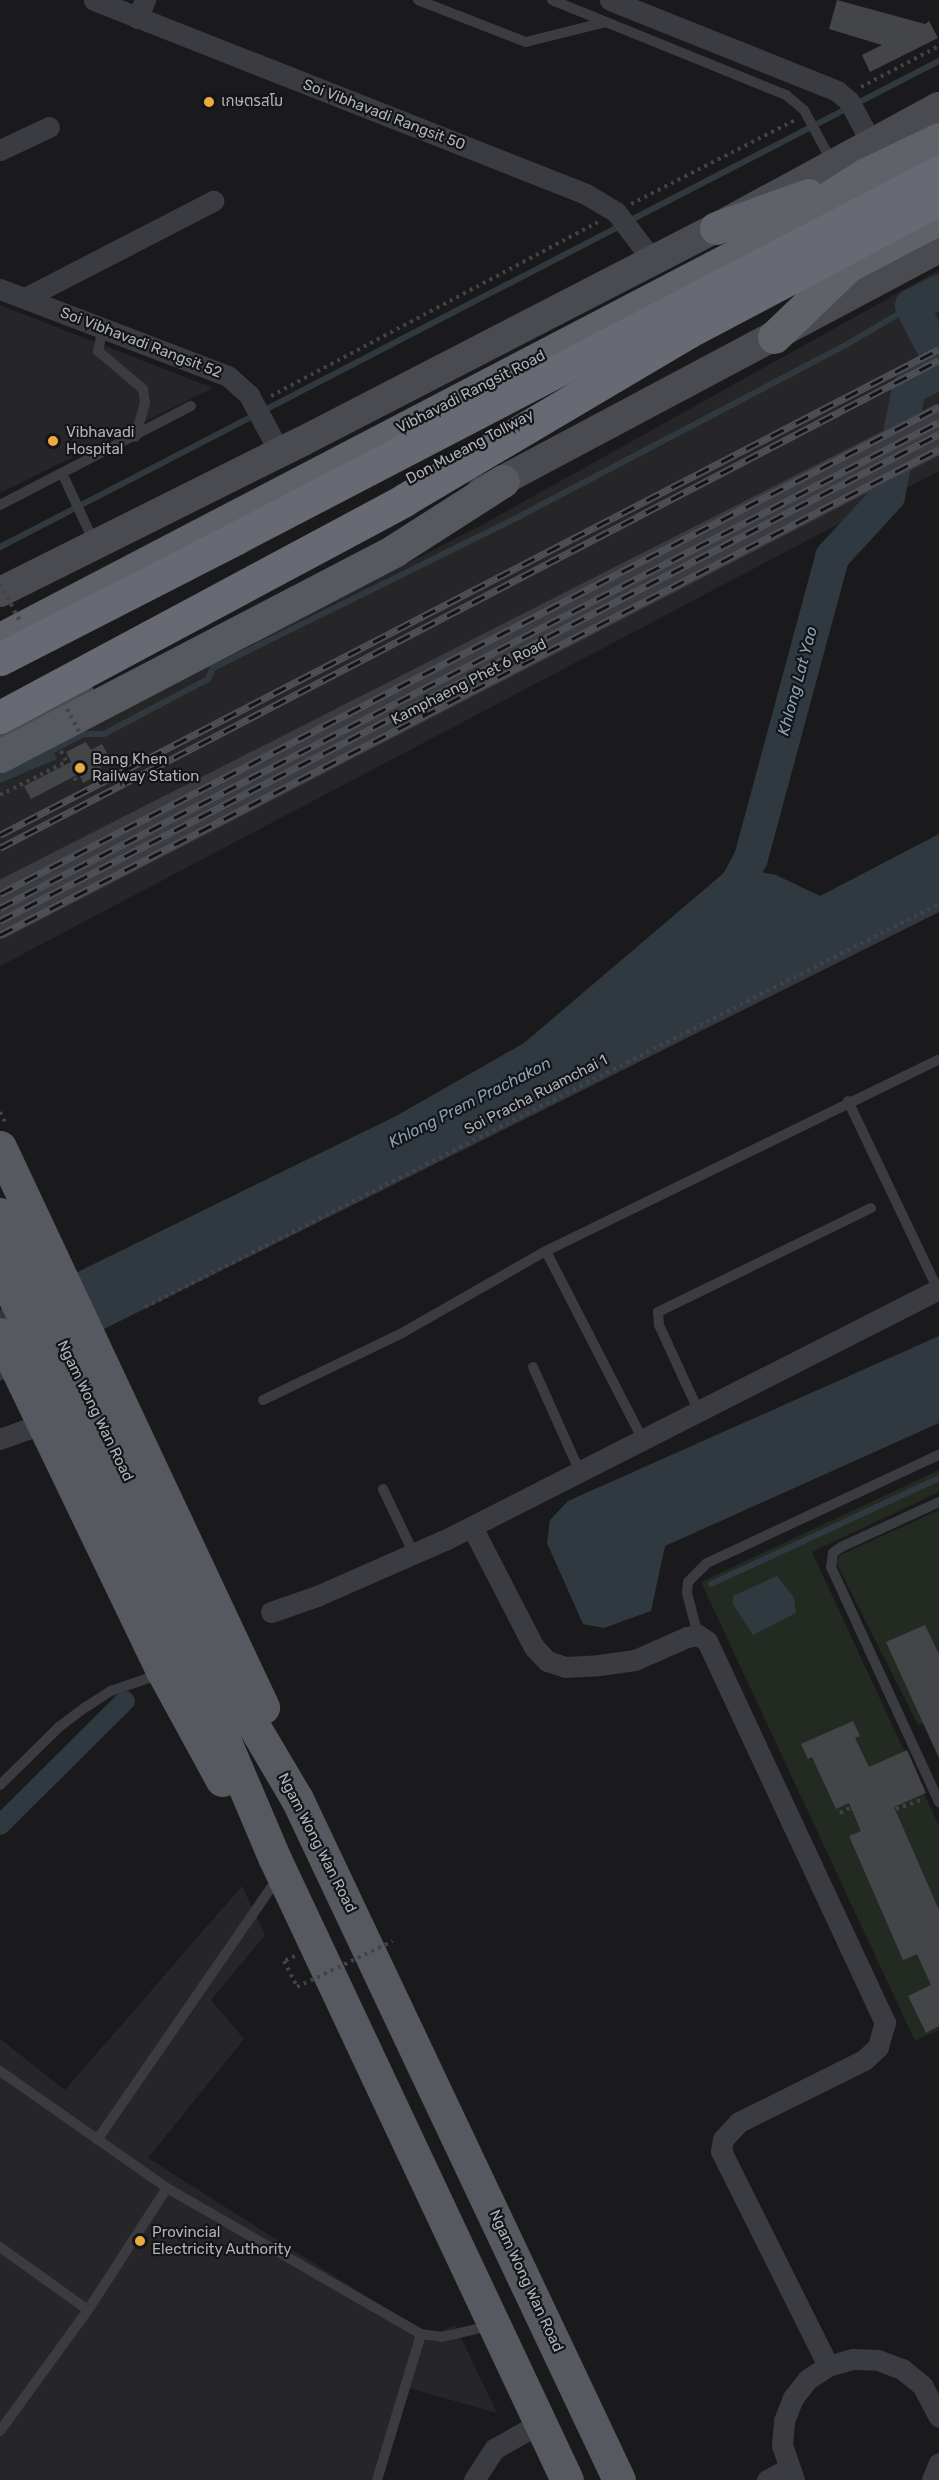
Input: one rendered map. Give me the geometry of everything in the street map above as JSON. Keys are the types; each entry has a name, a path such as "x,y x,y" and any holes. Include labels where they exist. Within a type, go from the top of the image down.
{"highway":[{"name":"Vibhavadi Rangsit Road","path":"0,639 746,250 864,175 939,139"},
{"name":"Don Mueang Tollway","path":"0,658 939,172"},
{"path":"716,228 864,175"},
{"name":"Don Mueang Tollway","path":"0,693 939,199"},
{"path":"0,709 175,621 939,218"},
{"path":"774,336 849,265"},
{"path":"0,717 404,500 688,332"}],"main road":[{"path":"0,592 279,453 653,261 833,162 872,144 939,107"},
{"path":"0,737 503,481 939,248"},
{"path":"0,756 396,550 503,481"},
{"path":"0,1147 15,1211 118,1393 238,1649 297,1799"},
{"name":"Ngam Wong Wan Road","path":"15,1211 212,1679 278,1866 567,2480"},
{"name":"Ngam Wong Wan Road","path":"0,1268 212,1679 297,1799 619,2480"},
{"path":"0,1334 205,1752 278,1866"}],"street":[{"name":"Soi Vibhavadi Rangsit 50","path":"94,0 141,9 586,194 616,212 653,261"},
{"path":"610,0 837,91 849,100 872,144"},
{"path":"0,150 49,127"},
{"path":"25,298 213,201"},
{"name":"Soi Vibhavadi Rangsit 52","path":"0,289 228,376 244,389 279,453"},
{"name":"Kamphaeng Phet 6 Road","path":"0,894 864,467 923,441 939,417"},
{"name":"Kamphaeng Phet 6 Road","path":"0,926 864,467"},
{"path":"271,1612 317,1596 472,1527 939,1289"},
{"path":"0,1439 44,1423"},
{"path":"472,1527 534,1647 547,1661 565,1667 634,1660 698,1635 707,1641 885,2022 878,2047 864,2060 739,2122 723,2139 721,2151 828,2366"},
{"path":"767,2480 791,2474 782,2445 784,2421 793,2398 808,2379 828,2366 853,2359 878,2360 902,2369 922,2385 938,2409"},
{"path":"474,2480 494,2449 540,2423"},
{"path":"932,2480 939,2463"}],"lane":[{"path":"418,0 526,42 606,22"},
{"path":"552,0 786,95 804,110 833,162"},
{"path":"103,329 98,351 142,388 145,403 135,437"},
{"path":"0,505 191,406"},
{"path":"62,472 95,544"},
{"path":"263,1400 402,1333 546,1251 848,1101 939,1059"},
{"path":"848,1101 939,1289"},
{"path":"699,1412 659,1324 658,1312 871,1209"},
{"path":"546,1251 644,1440"},
{"path":"532,1367 579,1473"},
{"path":"698,1635 687,1593 688,1582 707,1563 939,1455"},
{"path":"383,1489 414,1554"},
{"path":"937,1798 831,1567 833,1553 842,1547 939,1502"},
{"path":"0,1785 59,1727 86,1707 111,1691 164,1672"},
{"path":"97,2140 278,1866"},
{"path":"0,2071 167,2188 421,2334 442,2337 494,2324"},
{"path":"0,2432 88,2310 167,2188"},
{"path":"0,2247 88,2310"},
{"path":"377,2480 421,2334"}],"path":[{"path":"56,743 77,783"},
{"path":"0,795 66,762"},
{"name":"Soi Pracha Ruamchai 1","path":"145,1307 939,904"},
{"path":"840,1813 867,1803 885,1810 937,1798"},
{"path":"284,1961 297,1987 393,1941"}],"shaded area":[{"path":"939,270 939,471 0,966 0,773 480,526"},
{"name":"Vibhavadi Hospital","path":"0,305 213,388 0,493"},
{"path":"939,1470 939,1492 812,1552 939,1826 939,2030 915,2041 701,1582"},
{"path":"939,1510 939,1717 918,1725 836,1562 840,1555"},
{"name":"Provincial Electricity Authority","path":"242,1886 265,1935 211,2000 244,2039 148,2158 429,2336 455,2325 497,2413 402,2386 380,2480 0,2480 0,2039 65,2090"}],"water":[{"path":"50,746 57,759 0,783 0,773"},
{"name":"Khlong Prem Prachakon","path":"939,834 939,912 0,1381 0,1310 396,1116 524,1043 732,866 776,875 820,896"},
{"path":"939,1336 939,1423 665,1546 651,1611 604,1628 583,1624 547,1543 550,1520 568,1501"},
{"path":"777,1576 794,1598 796,1613 753,1635 733,1604 733,1596"}],"building":[{"path":"837,0 925,24 929,21 938,38 870,72 862,55 882,45 829,29"},
{"name":"Bang Khen Railway Station","path":"86,742 91,750 102,744 110,759 99,764 103,772 83,783 79,774 31,799 24,786 71,762 66,752"},
{"path":"925,1625 939,1654 939,1758 886,1642"},
{"path":"853,1721 860,1736 855,1738 869,1767 907,1750 926,1793 894,1807 939,1910 939,2026 926,2033 908,1996 931,1985 917,1954 903,1960 849,1836 861,1831 849,1803 836,1809 812,1757 808,1759 801,1744"}],"waterway":[{"path":"629,221 939,61"},
{"path":"0,547 620,226"},
{"name":"Khlong Lat Yao","path":"939,292 912,306 939,359"},
{"path":"46,754 83,734 104,734 208,679 213,668 520,516 844,346 912,306"},
{"name":"Khlong Lat Yao","path":"723,910 751,858 832,557 888,496 909,388 939,373"},
{"path":"711,1584 939,1478"},
{"path":"0,1825 125,1701"}],"railway":[{"path":"0,835 939,349"},
{"path":"0,848 939,360"},
{"path":"0,894 939,407"},
{"path":"0,908 939,422"},
{"path":"0,921 939,434"},
{"path":"0,935 939,449"}],"place":[{"name":"เกษตรสโม","path":"209,102"},
{"name":"Vibhavadi Hospital","path":"53,441"},
{"name":"Bang Khen Railway Station","path":"80,768"},
{"name":"Provincial Electricity Authority","path":"140,2241"}]}
